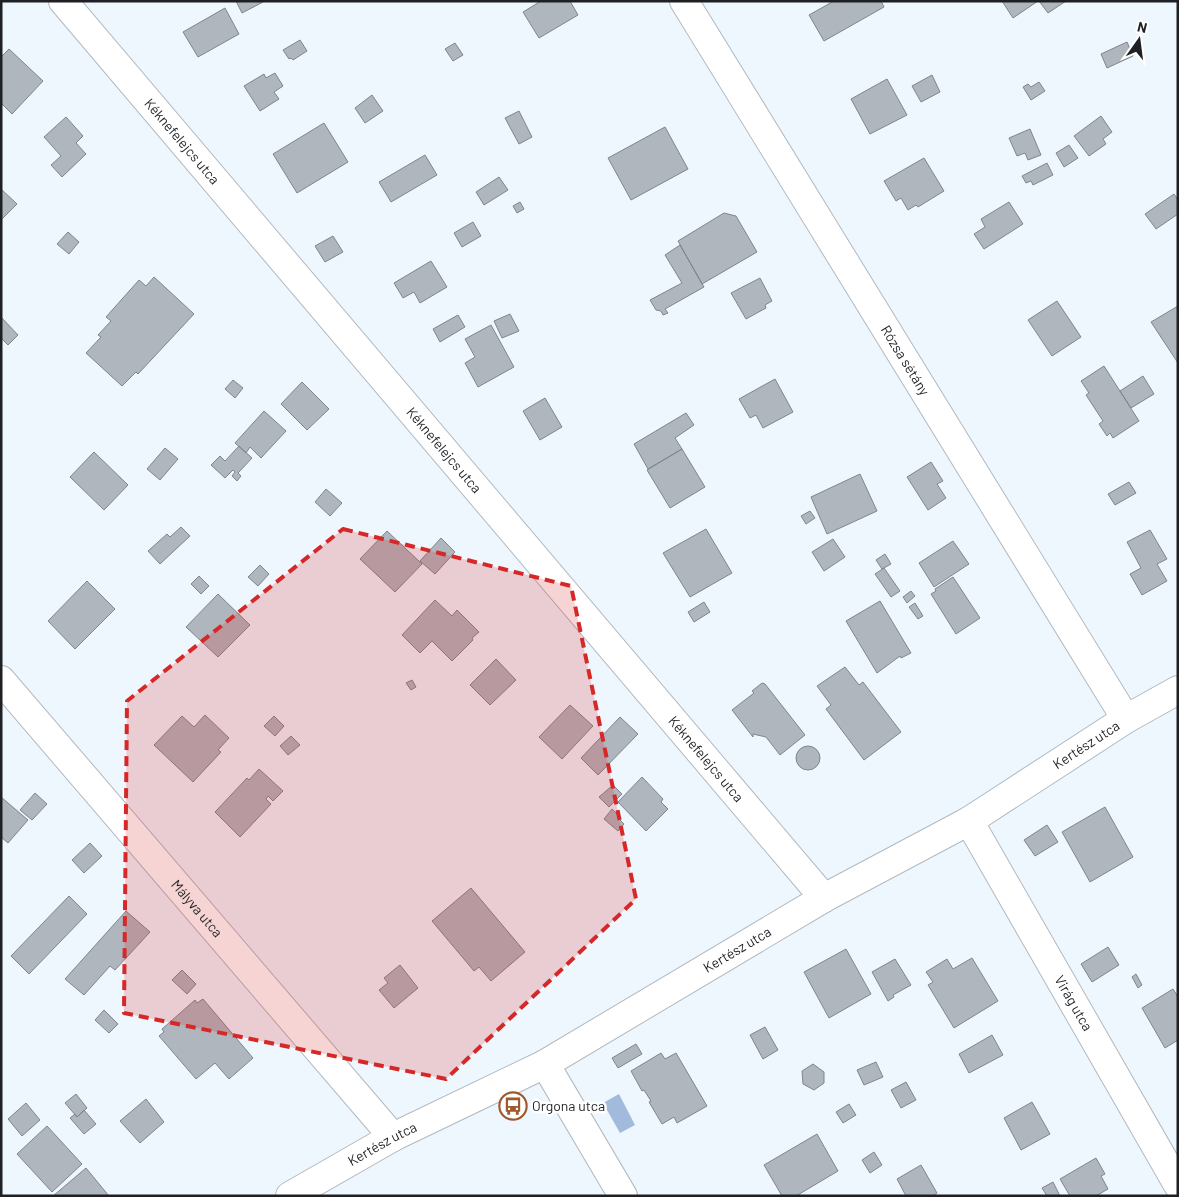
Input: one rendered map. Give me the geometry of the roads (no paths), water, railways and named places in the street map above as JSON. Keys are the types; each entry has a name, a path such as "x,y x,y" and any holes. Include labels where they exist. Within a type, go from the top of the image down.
{"street":[{"name":"Kéknefelejcs utca","path":"63,1 824,898"},
{"name":"Rózsa sétány","path":"684,1 1126,719"},
{"name":"Mályva utca","path":"1,680 393,1137"},
{"name":"Kertész utca","path":"290,1196 393,1137 544,1064 824,898 969,821 1126,719 1178,690"},
{"name":"Virág utca","path":"969,821 1178,1184"},
{"path":"544,1064 623,1196"}],"water":[{"path":"619,1094 635,1125 620,1133 603,1103"}],"place":[{"name":"Orgona utca","path":"513,1106"}]}
